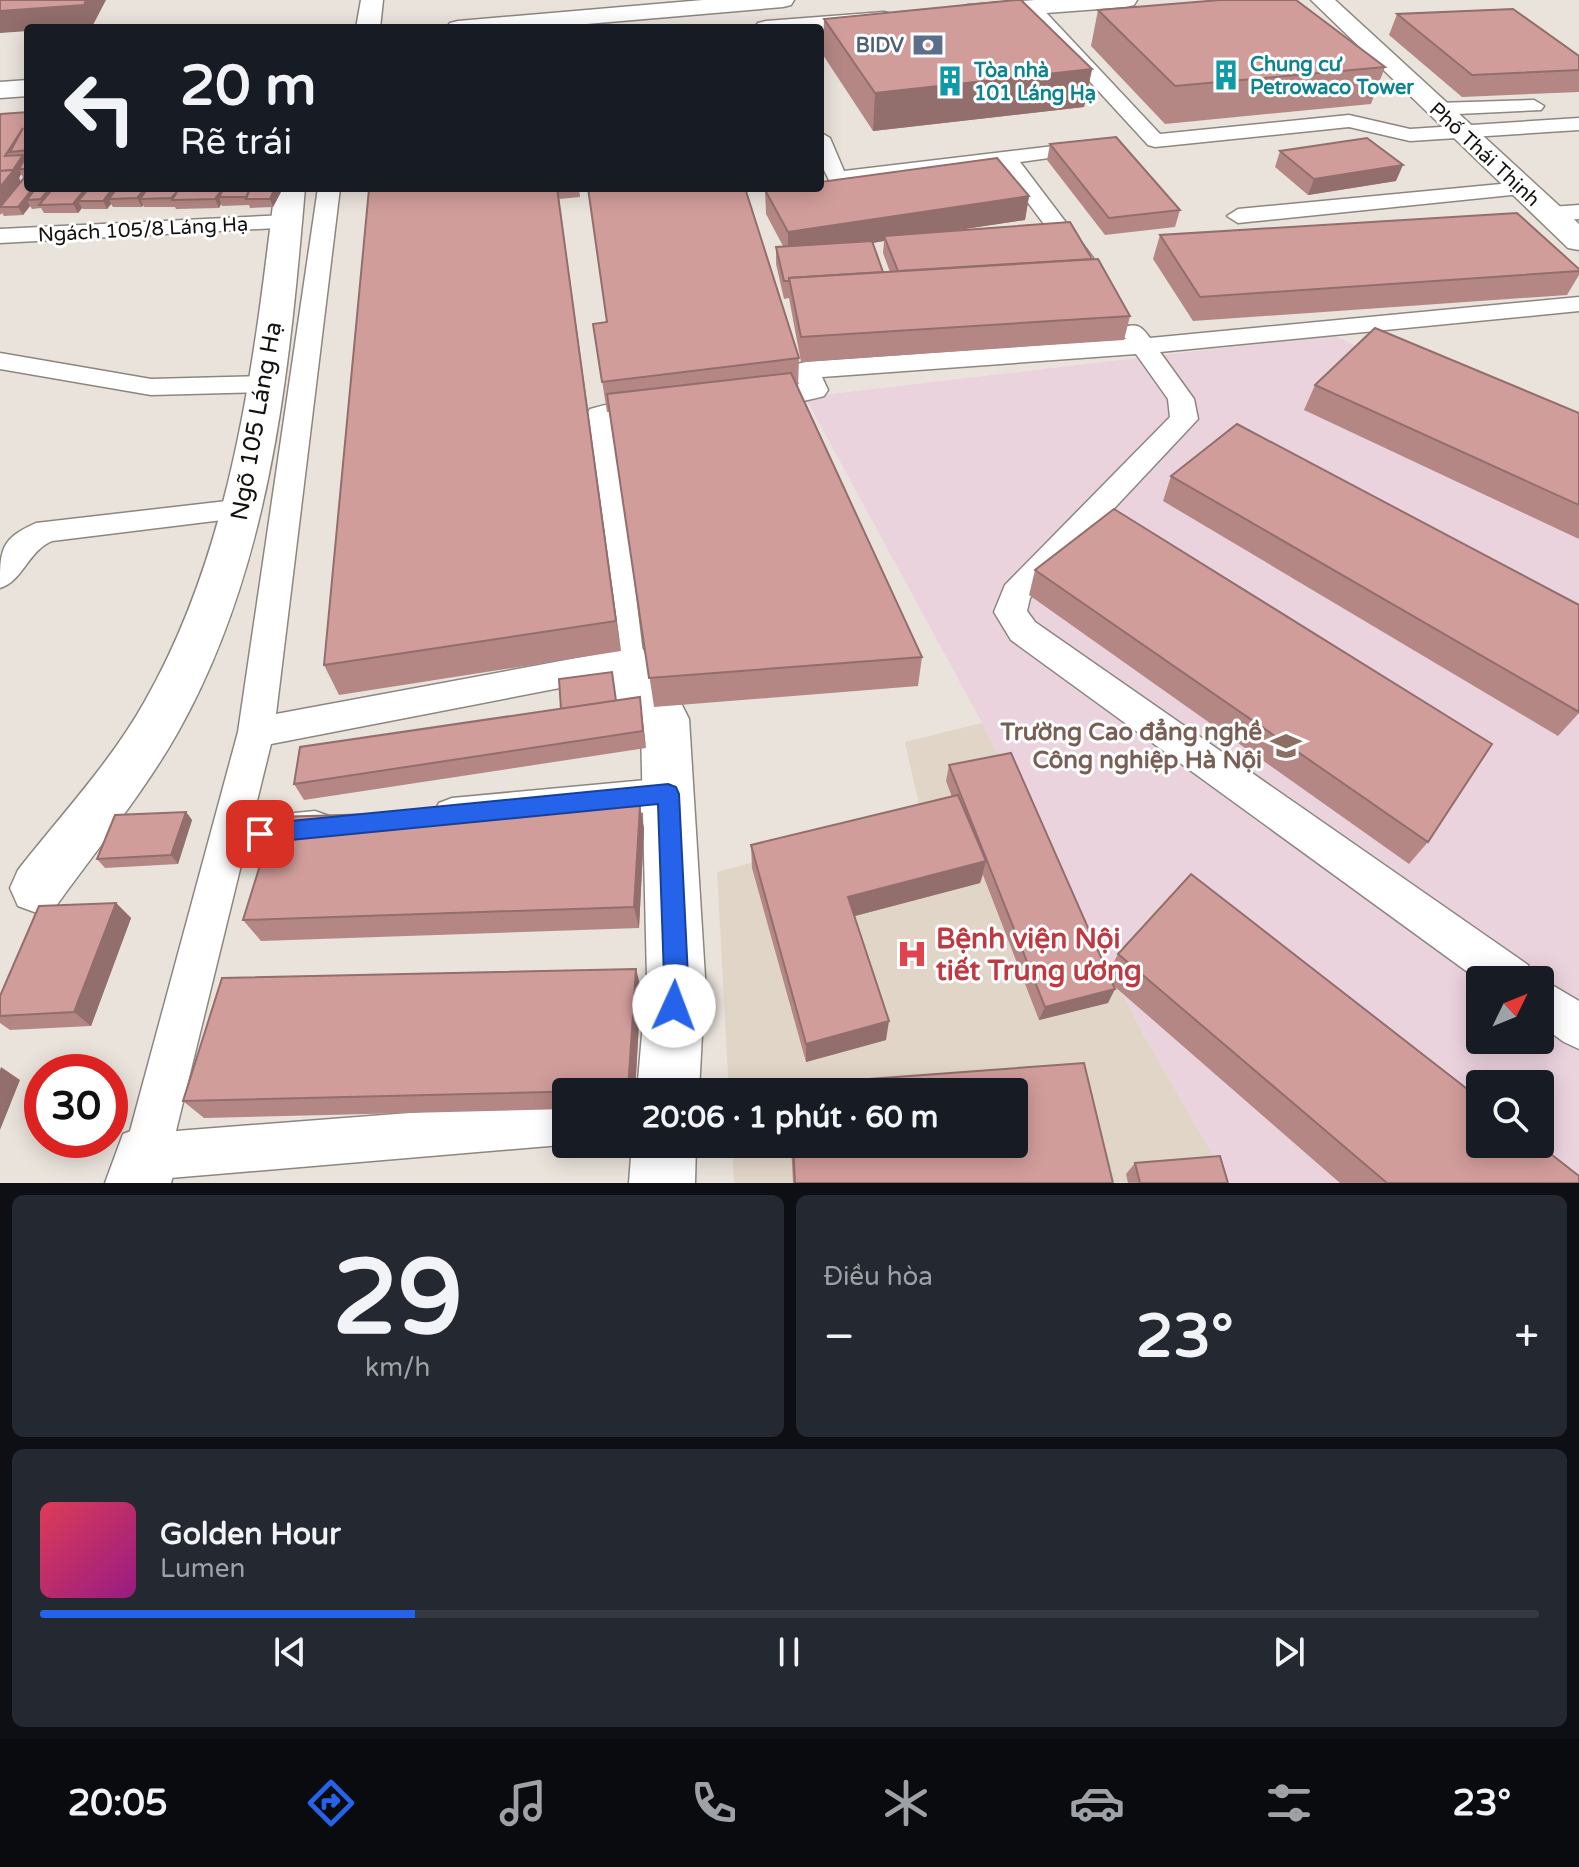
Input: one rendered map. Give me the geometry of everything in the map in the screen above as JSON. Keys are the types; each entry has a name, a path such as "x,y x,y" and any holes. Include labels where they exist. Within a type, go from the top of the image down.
{"street":[{"path":"369,24 372,0"},
{"path":"497,24 701,3 784,0 797,24"},
{"path":"938,15 1126,0"},
{"name":"Phố Thái Thịnh","path":"1322,0 1579,241"},
{"path":"822,24 907,17"},
{"path":"0,90 24,88"},
{"name":"Ngõ 105 Láng Hạ","path":"37,888 162,715 216,598 244,509 265,384 288,205"},
{"path":"627,662 639,708 665,719 668,794 660,978 667,1078"},
{"path":"662,1183 663,1158"}],"lane":[{"path":"1031,7 1155,141 1349,121 1410,135 1579,124"},
{"path":"1437,109 1549,105"},
{"path":"824,147 837,178 1071,150"},
{"path":"1006,158 1092,273"},
{"path":"1238,216 1522,188"},
{"path":"328,192 256,732 229,837 206,993 142,1170 552,1126"},
{"name":"Ngách 105/8 Láng Hạ","path":"0,236 288,205"},
{"path":"1551,214 1579,212"},
{"path":"723,401 815,390 806,370 1142,346 1579,304"},
{"path":"1119,311 1181,399 1184,419 1016,593 1010,612 1023,631 1493,966"},
{"path":"1,363 151,387 265,384"},
{"path":"256,732 627,662 600,415 677,406"},
{"path":"0,576 26,540 47,531 244,509"},
{"path":"417,818 668,794"},
{"path":"229,837 354,824"},
{"path":"1554,1009 1579,1027"}],"shaded area":[{"name":"Trường Cao đẳng nghề Công nghiệp Hà Nội","path":"1333,335 1579,449 1579,1183 1229,1183 1145,1037 982,723 805,397"},
{"name":"Bệnh viện Nội tiết Trung ương","path":"982,723 1145,1037 1229,1183 734,1183 733,1158 1028,1158 1028,1078 728,1078 717,872 922,818 905,742"}],"building":[{"path":"0,0 86,0 84,5 0,11"},
{"path":"1021,0 1092,69 875,93 824,19"},
{"path":"1220,0 1296,0 1385,67 1175,86 1098,10"},
{"path":"1513,9 1579,56 1579,70 1472,75 1397,14"},
{"path":"24,112 24,150 10,152 23,128 5,156 23,155 13,170 0,171 1,114"},
{"path":"1116,137 1180,210 1109,218 1050,144"},
{"path":"1367,138 1403,165 1314,179 1280,151"},
{"path":"997,158 1029,196 788,232 766,192 824,192 824,181"},
{"path":"14,170 0,187 0,171"},
{"path":"24,178 24,192 30,192 18,207 0,207"},
{"path":"33,192 47,192 41,199 27,200"},
{"path":"50,192 83,192 73,204 39,205"},
{"path":"86,192 110,192 103,201 78,201"},
{"path":"114,192 142,192 137,198 109,199"},
{"path":"145,192 177,192 171,198 140,199"},
{"path":"177,192 220,192 215,199 172,200"},
{"path":"222,192 248,192 246,197 219,197"},
{"path":"249,192 273,192 270,199 246,199"},
{"path":"369,192 558,192 616,621 324,665"},
{"path":"589,192 746,192 799,358 602,382 593,324 607,322"},
{"path":"1517,213 1579,271 1200,297 1160,235"},
{"path":"1070,222 1092,259 898,271 884,236"},
{"path":"872,241 883,272 789,278 789,281 784,281 776,247"},
{"path":"1098,259 1130,316 801,337 789,278"},
{"path":"1375,328 1579,413 1579,505 1315,385"},
{"path":"791,373 922,657 649,678 607,394"},
{"path":"1237,424 1579,605 1579,712 1171,476"},
{"path":"1114,509 1492,744 1428,842 1035,570"},
{"path":"612,672 616,701 561,709 559,679"},
{"path":"640,697 643,731 294,784 300,747"},
{"path":"1011,753 1115,989 1045,1007 949,765"},
{"path":"958,795 986,861 848,897 889,1021 806,1044 751,845"},
{"path":"640,806 634,907 243,920 275,817"},
{"path":"186,812 171,855 97,859 115,815"},
{"path":"1191,874 1466,1088 1466,1158 1554,1156 1579,1176 1579,1183 1387,1183 1118,954"},
{"path":"116,903 74,1012 0,1016 0,996 39,906"},
{"path":"636,969 629,1078 552,1078 552,1092 183,1101 222,978"},
{"path":"1084,1063 1113,1183 795,1183 794,1158 1028,1158 1028,1078 882,1078"},
{"path":"1220,1156 1228,1183 1140,1183 1135,1163"}],"place":[{"name":"BIDV","path":"928,45"},
{"name":"Chung cư Petrowaco Tower","path":"1226,75"},
{"name":"Tòa nhà 101 Láng Hạ","path":"950,81"},
{"name":"Trường Cao đẳng nghề Công nghiệp Hà Nội","path":"1286,746"},
{"name":"Bệnh viện Nội tiết Trung ương","path":"912,954"}],"route":[{"path":"260,834 668,794 676,977 674,1006"}]}
